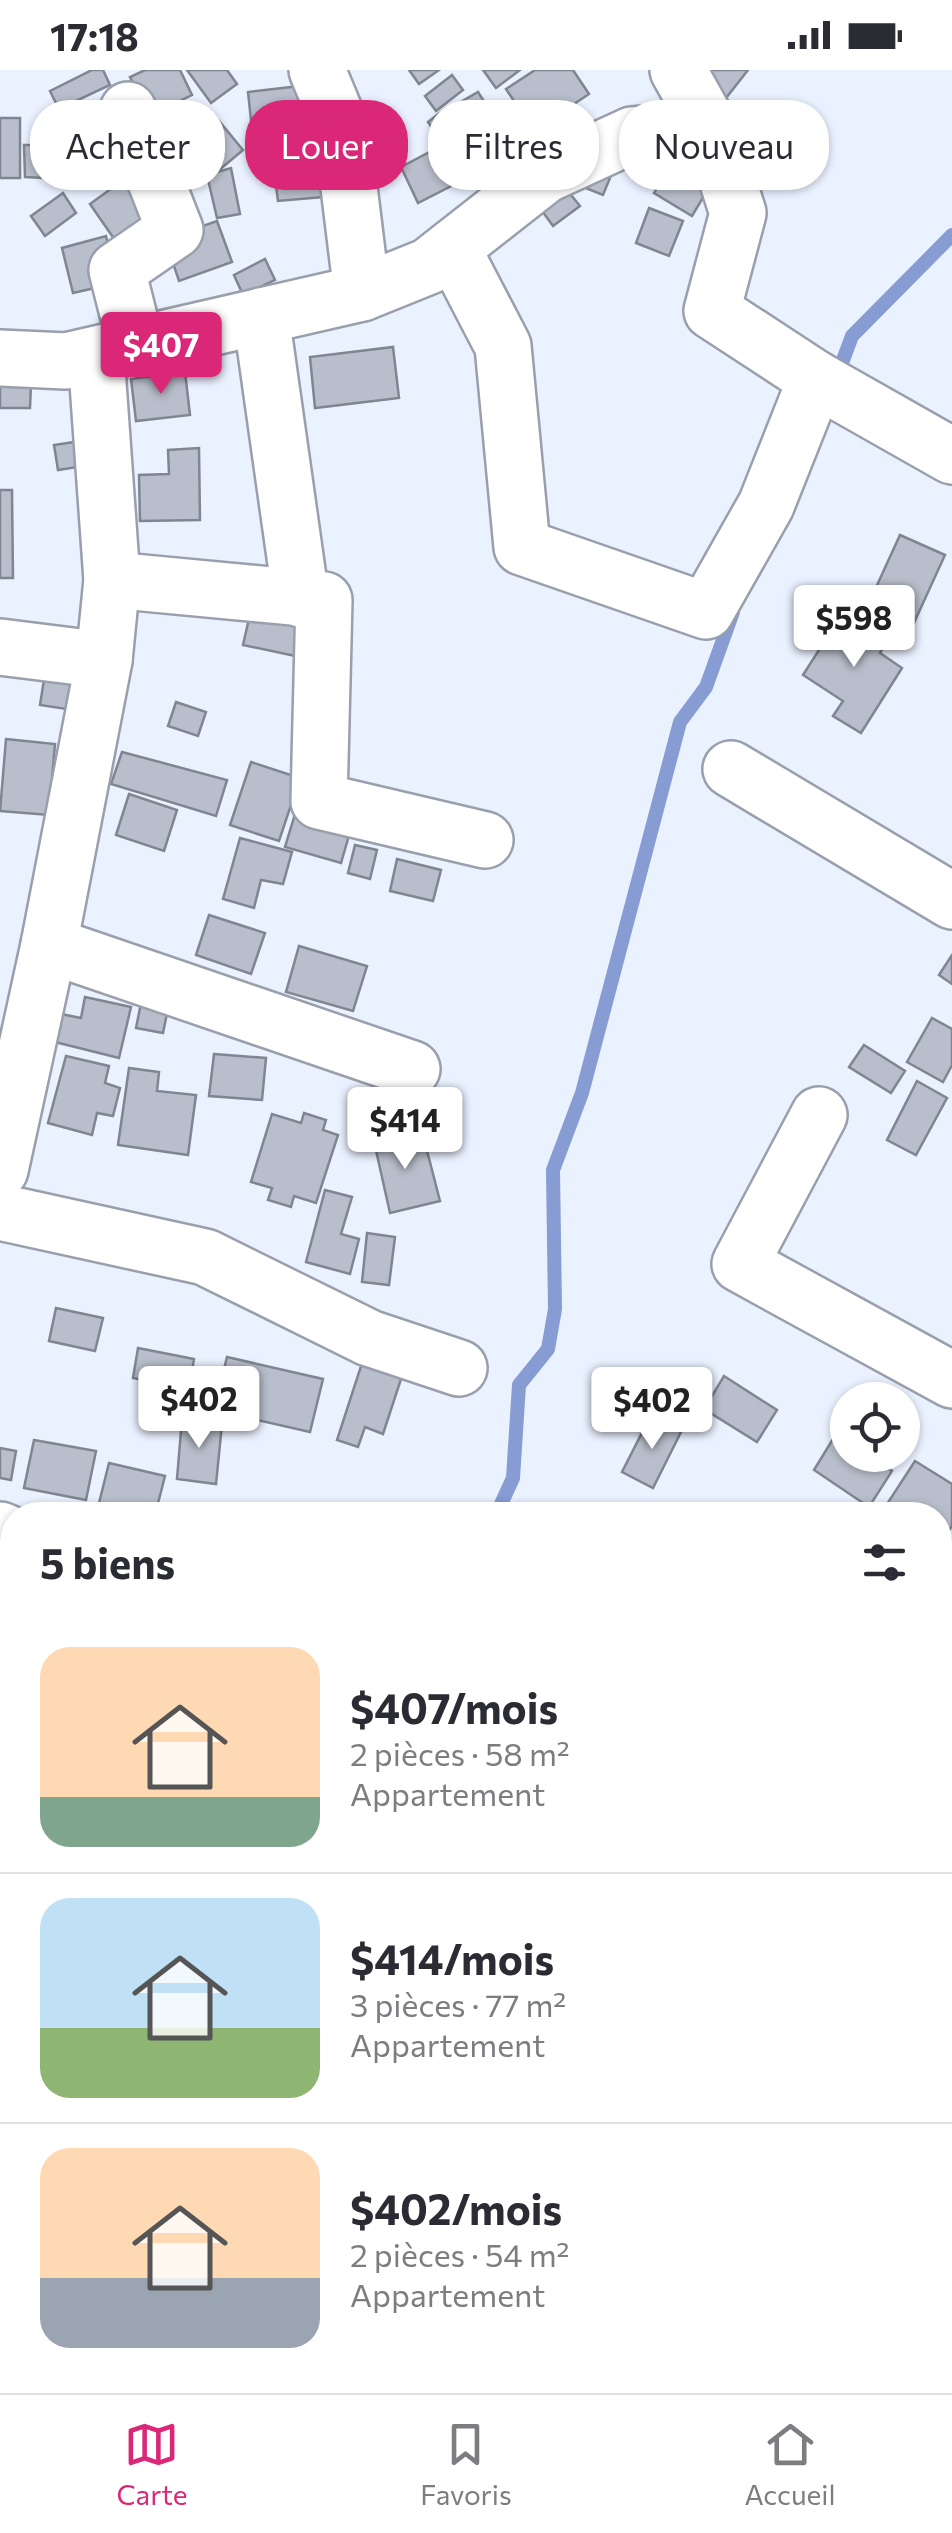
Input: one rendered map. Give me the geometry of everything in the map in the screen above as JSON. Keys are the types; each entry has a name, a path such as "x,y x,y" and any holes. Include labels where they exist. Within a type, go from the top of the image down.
{"street":[{"path":"317,70 342,130 362,293"},
{"path":"678,70 695,100"},
{"path":"0,358 66,361 362,293 429,266 544,174 619,141"},
{"path":"0,1170 50,946 104,660 112,580 117,270 175,230 159,190"},
{"path":"731,190 738,213 712,311 827,385 952,456"},
{"path":"452,248 503,346 522,547 706,612 827,385"},
{"path":"261,316 301,599"},
{"path":"112,580 324,600 319,800 484,840"},
{"path":"0,647 104,660"},
{"path":"730,769 952,902"},
{"path":"50,946 412,1069"},
{"path":"819,1114 740,1264 952,1380"},
{"path":"0,1212 205,1257 370,1338 459,1368"}],"building":[{"path":"92,70 103,70 110,85 78,100 54,100 50,91"},
{"path":"145,70 180,70 192,95 182,100 141,100 130,77"},
{"path":"187,70 227,70 237,84 215,100 209,100"},
{"path":"409,70 439,70 419,84"},
{"path":"483,70 520,70 496,88"},
{"path":"535,70 573,70 589,94 580,100 513,100 506,89"},
{"path":"696,70 748,70 724,100 715,100"},
{"path":"452,75 463,90 450,100 428,100 425,96"},
{"path":"309,85 311,100 249,100 248,92"},
{"path":"478,92 483,100 464,100"},
{"path":"0,118 20,118 20,178 0,178"},
{"path":"225,128 243,150 225,165"},
{"path":"24,145 30,145 30,177 25,177"},
{"path":"428,153 428,190 443,190 418,203 408,182 408,163"},
{"path":"231,168 240,214 217,218 210,190 225,190 225,170"},
{"path":"599,174 610,178 603,195 590,190 599,190"},
{"path":"109,190 140,190 157,214 117,243 90,204"},
{"path":"277,190 333,190 334,196 278,201"},
{"path":"554,190 567,190 580,206 553,226 537,204"},
{"path":"656,190 708,190 692,216 654,193"},
{"path":"63,193 76,213 45,236 31,216"},
{"path":"649,208 683,221 669,256 636,243"},
{"path":"217,221 232,262 179,281 165,239"},
{"path":"106,236 117,283 73,293 62,248"},
{"path":"265,259 275,280 243,295 234,275"},
{"path":"393,347 399,398 315,408 310,357"},
{"path":"185,372 190,415 136,421 131,379"},
{"path":"0,383 31,384 30,408 0,408"},
{"path":"81,441 84,466 58,470 54,445"},
{"path":"199,448 200,520 140,521 139,475 169,474 168,450"},
{"path":"0,490 12,490 13,578 0,578"},
{"path":"900,535 945,555 907,638 862,618"},
{"path":"255,592 326,607 314,660 243,645"},
{"path":"844,611 888,640 880,653 902,668 861,733 833,716 843,701 803,675"},
{"path":"50,641 92,686 73,710 40,705"},
{"path":"176,702 206,712 198,736 168,726"},
{"path":"6,739 55,744 49,815 0,811"},
{"path":"122,752 227,780 216,816 111,784"},
{"path":"251,762 300,778 279,841 230,825"},
{"path":"129,794 177,810 164,851 116,835"},
{"path":"299,801 354,818 341,863 285,847"},
{"path":"240,838 292,852 283,884 261,880 254,908 223,899"},
{"path":"355,845 377,850 370,879 348,873"},
{"path":"397,859 441,870 433,901 390,891"},
{"path":"209,915 265,933 251,974 196,955"},
{"path":"299,946 367,966 353,1011 286,992"},
{"path":"952,955 952,984 939,975"},
{"path":"149,963 176,969 163,1033 136,1028"},
{"path":"85,997 131,1007 119,1058 55,1042 61,1014 81,1018"},
{"path":"932,1018 952,1029 952,1065 943,1082 907,1062"},
{"path":"864,1045 905,1071 891,1093 849,1067"},
{"path":"214,1054 266,1058 262,1100 209,1096"},
{"path":"66,1056 109,1066 105,1083 120,1088 113,1116 97,1113 92,1135 48,1123"},
{"path":"129,1068 159,1072 157,1091 196,1095 188,1155 118,1145"},
{"path":"917,1081 947,1098 916,1155 887,1140"},
{"path":"304,1113 326,1120 323,1130 338,1135 316,1203 294,1196 291,1207 268,1200 272,1188 251,1182 272,1114 301,1123"},
{"path":"404,1130 407,1144 424,1139 440,1201 390,1213 373,1137"},
{"path":"325,1190 352,1197 341,1234 359,1239 350,1274 306,1262"},
{"path":"367,1233 395,1237 389,1285 362,1282"},
{"path":"56,1308 103,1318 95,1351 49,1341"},
{"path":"138,1348 194,1359 189,1389 133,1378"},
{"path":"227,1357 323,1379 310,1432 214,1410"},
{"path":"362,1363 402,1376 383,1434 365,1427 358,1447 337,1440"},
{"path":"724,1376 777,1410 757,1442 704,1409"},
{"path":"650,1417 681,1432 653,1488 622,1472"},
{"path":"182,1419 222,1424 216,1484 177,1479"},
{"path":"34,1440 96,1451 86,1500 24,1488"},
{"path":"830,1444 830,1472 891,1472 872,1502 862,1502 814,1470"},
{"path":"0,1448 16,1451 11,1480 0,1478"},
{"path":"109,1463 165,1476 158,1502 99,1502"},
{"path":"920,1464 952,1484 952,1502 888,1502 908,1472 920,1472"}],"waterway":[{"path":"836,379 852,336 952,235"},
{"path":"502,1502 513,1478 519,1385 548,1349 555,1309 553,1170 582,1093 680,722 706,687 733,612"}]}
